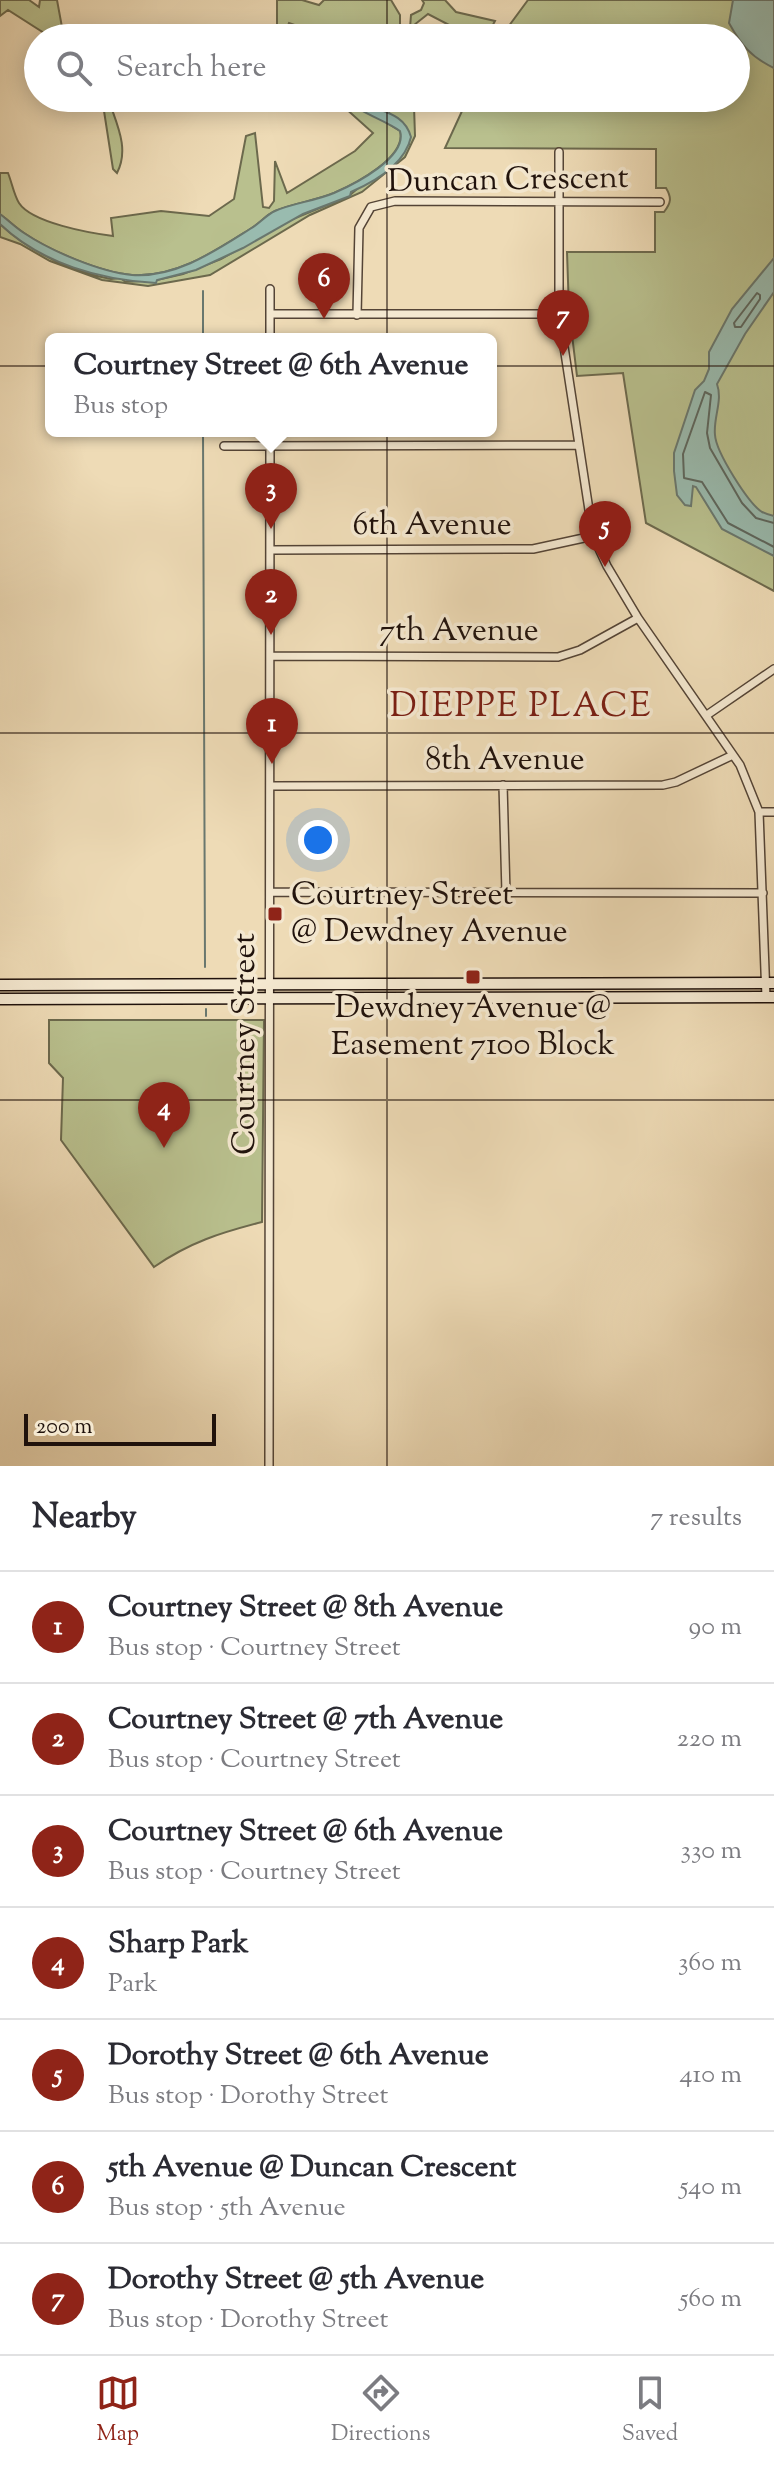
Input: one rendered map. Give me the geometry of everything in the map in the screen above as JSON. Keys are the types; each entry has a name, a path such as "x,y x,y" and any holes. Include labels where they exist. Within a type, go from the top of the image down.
{"main road":[{"path":"0,985 770,983"},
{"path":"0,999 770,997"}],"street":[{"path":"559,152 559,314 593,536 638,618 733,755 759,812 770,997"},
{"name":"Duncan Crescent","path":"357,315 359,228 371,207 395,201 660,202"},
{"path":"270,289 270,333"},
{"path":"270,314 559,314"},
{"name":"Courtney Street","path":"269,1466 270,437"},
{"path":"224,446 579,445"},
{"name":"6th Avenue","path":"270,550 533,549 593,536"},
{"name":"7th Avenue","path":"270,656 558,657 580,650 638,618"},
{"path":"707,715 774,669"},
{"name":"8th Avenue","path":"270,786 663,785 733,755"},
{"path":"503,785 506,893"},
{"path":"759,812 774,812"},
{"path":"270,892 763,893"}],"green space":[{"path":"0,0 29,0 39,7 40,0 57,0 61,24 30,24 8,10 0,16"},
{"path":"277,0 302,0 319,5 324,0 391,0 400,15 400,24 277,24"},
{"path":"422,0 445,0 456,12 495,21 493,24 447,24 428,14 415,24 410,24 411,15 421,10"},
{"path":"528,0 774,0 774,591 646,523 623,373 577,376 569,310 567,252 655,252 655,212 664,212 670,200 666,188 656,188 656,149 445,148 462,112 750,112 750,24 510,24"},
{"path":"104,112 113,112 122,145 121,164 117,173 113,169"},
{"path":"350,112 367,112 400,131 396,150 366,176 334,193 275,211 223,246 164,272 132,275 76,260 47,247 0,214 0,173 8,173 17,200 26,210 77,230 113,236 111,218 161,211 209,216 234,199 246,136 255,133 263,207 269,208 274,201 275,161 287,193 355,151 373,133"},
{"path":"389,112 414,112 415,136 405,157 362,192 310,215 210,275 148,286 102,280 50,261 0,237 0,224 24,243 81,271 111,279 120,278 126,282 157,280 183,274 221,259 293,219 349,196 409,144"},
{"path":"49,1020 264,1020 262,1222 206,1239 154,1267 61,1140 63,1078 49,1063"}],"water":[{"path":"733,0 774,0 774,68 750,52 750,24 729,23"},
{"path":"364,112 386,112 405,124 411,137 408,147 395,164 351,192 350,196 303,214 196,270 157,280 156,283 114,278 73,267 34,250 0,224 0,214 48,247 91,265 132,275 164,272 223,246 275,211 334,193 366,176 396,150 400,131"},
{"path":"774,258 774,292 745,334 717,384 719,397 715,435 721,453 741,488 756,507 774,516 774,556 722,529 696,487 693,486 691,506 685,505 677,495 674,453 695,390 704,381 709,369 709,352 732,309"}],"waterway":[{"path":"203,291 203,333"},
{"path":"203,437 205,967"},
{"path":"206,1009 206,1016"}],"place":[{"name":"5th Avenue @ Duncan Crescent","path":"324,319"},
{"name":"Dorothy Street @ 5th Avenue","path":"563,356"},
{"name":"Courtney Street @ 6th Avenue","path":"271,529"},
{"name":"Dorothy Street @ 6th Avenue","path":"605,567"},
{"name":"Courtney Street @ 7th Avenue","path":"271,635"},
{"name":"Courtney Street @ 8th Avenue","path":"272,764"},
{"name":"Courtney Street @ Dewdney Avenue","path":"275,914"},
{"name":"Dewdney Avenue @ Easement 7100 Block","path":"473,977"},
{"name":"Sharp Park","path":"164,1148"}],"district":[{"name":"DIEPPE PLACE","path":"521,707"}]}
